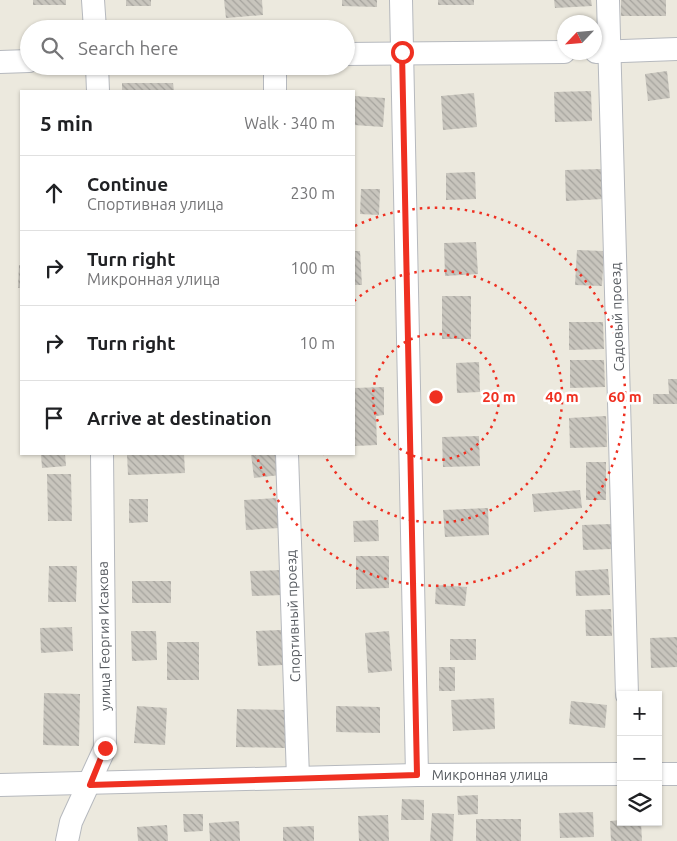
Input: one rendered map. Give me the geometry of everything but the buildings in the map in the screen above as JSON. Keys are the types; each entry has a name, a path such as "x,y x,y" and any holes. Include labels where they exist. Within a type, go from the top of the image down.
{"street":[{"path":"93,0 94,20"},
{"path":"401,0 417,775"},
{"name":"Садовый проезд","path":"608,0 602,52 627,691"},
{"path":"602,52 677,50"},
{"path":"355,54 557,52"},
{"path":"0,62 20,61"},
{"path":"97,75 98,90"},
{"path":"275,75 276,90"},
{"name":"улица Георгия Исакова","path":"67,841 71,822 90,785 105,748 102,455"},
{"name":"Спортивный проезд","path":"287,455 298,778"},
{"name":"Микронная улица","path":"0,785 90,785 417,775 617,774"},
{"path":"662,774 677,774"}],"route":[{"path":"105,748 90,785 417,775 402,52"}]}
